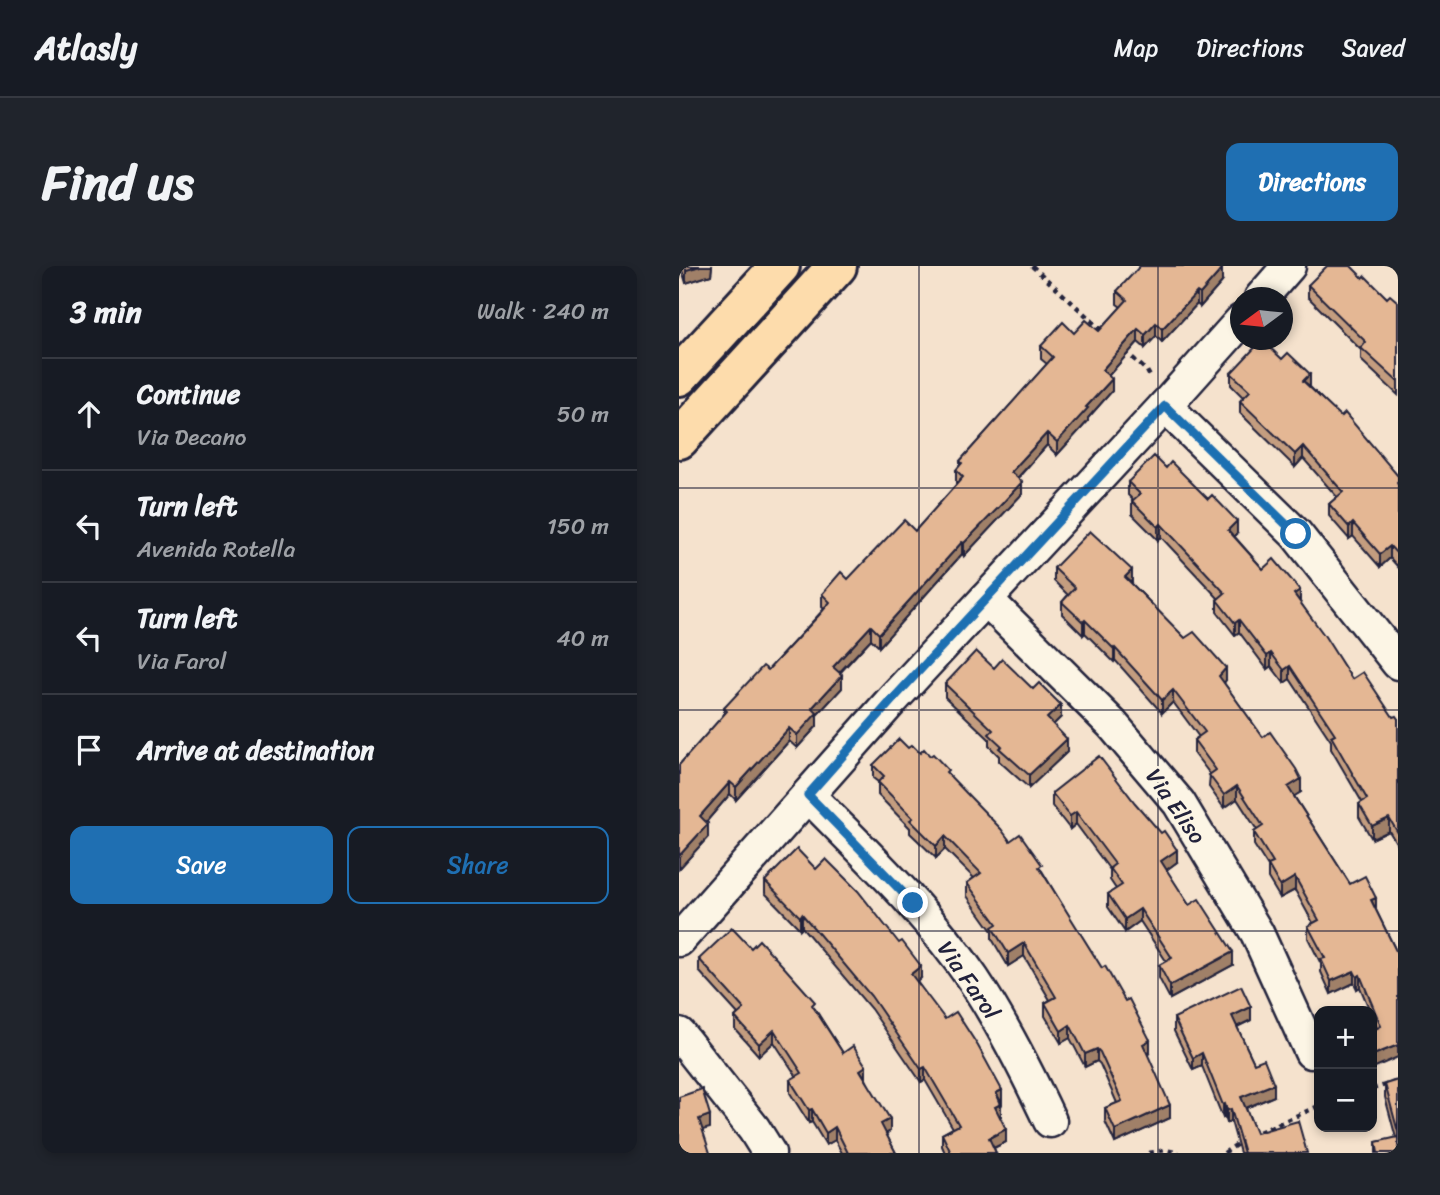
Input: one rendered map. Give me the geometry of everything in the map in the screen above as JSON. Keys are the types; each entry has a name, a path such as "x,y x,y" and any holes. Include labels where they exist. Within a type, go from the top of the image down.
{"main road":[{"path":"679,376 780,266"},
{"path":"679,439 837,266"}],"street":[{"path":"1271,287 1289,266"},
{"path":"679,940 893,699 1230,333"},
{"path":"1165,406 1296,534 1398,663"},
{"name":"Via Eliso","path":"986,599 1112,724 1179,803 1257,933 1311,1052"},
{"name":"Via Farol","path":"808,795 913,903 972,978 1018,1053 1050,1121"},
{"path":"679,1034 769,1153"}],"path":[{"path":"1032,266 1109,336"},
{"path":"1118,345 1147,371 1165,406"},
{"path":"1377,1087 1398,1081"},
{"path":"1224,1153 1248,1137 1314,1108"},
{"path":"1149,1153 1166,1150 1179,1153"}],"building":[{"path":"1140,266 1218,266 1222,269 1200,294 1197,292 1162,329 1156,323 1145,335 1138,329 1102,370 1112,379 1086,407 1088,408 1057,442 1047,433 1011,472 1022,482 964,543 962,542 879,634 871,626 833,667 842,675 812,708 817,713 797,735 789,728 736,787 730,782 700,816 708,824 679,856 679,765 727,711 724,708 763,666 768,670 821,613 830,602 822,594 841,572 848,579 904,520 915,531 963,477 956,470 962,463 960,461 1053,357 1041,346 1063,322 1074,333 1086,320 1099,331 1127,300 1117,291"},
{"path":"1327,266 1351,266 1387,298 1390,295 1398,302 1398,382 1361,348 1366,342 1308,285"},
{"path":"1253,350 1273,350 1282,359 1288,353 1310,374 1303,381 1341,417 1345,413 1398,476 1398,555 1390,546 1380,554 1353,523 1349,527 1329,504 1343,492 1303,446 1295,454 1240,401 1250,391 1231,373"},
{"path":"1154,456 1166,468 1171,462 1208,499 1212,495 1237,521 1228,530 1263,569 1274,559 1300,590 1294,594 1352,679 1363,672 1393,717 1398,719 1398,833 1389,818 1372,826 1359,804 1367,799 1331,736 1335,734 1290,666 1284,670 1271,653 1267,656 1239,620 1235,623 1217,600 1225,593 1161,524 1158,527 1132,501 1140,494 1128,482"},
{"path":"1090,531 1132,570 1125,577 1185,638 1194,632 1226,668 1219,676 1263,737 1270,732 1296,769 1301,779 1288,787 1350,884 1365,876 1376,898 1371,900 1398,955 1398,1045 1377,1053 1377,1028 1381,1026 1377,1006 1373,1006 1360,975 1357,977 1354,971 1331,981 1321,959 1325,958 1308,926 1319,920 1295,877 1280,886 1268,865 1273,863 1254,832 1263,826 1237,786 1224,795 1209,775 1216,770 1194,740 1205,732 1173,690 1162,700 1115,648 1062,602 1075,588 1054,568"},
{"path":"976,651 994,668 1002,659 1033,689 1039,683 1061,705 1047,718 1067,739 1029,775 999,748 1002,746 989,734 993,730 945,684"},
{"path":"899,739 908,748 912,745 920,753 924,749 930,756 933,754 948,770 946,772 1010,841 1020,834 1042,865 1039,867 1102,968 1105,966 1125,1001 1129,999 1150,1040 1143,1044 1170,1105 1115,1130 1105,1108 1122,1101 1100,1052 1097,1049 1085,1054 1070,1025 1061,1031 1045,1003 1056,997 1024,943 1008,953 992,927 997,924 967,883 981,873 945,836 936,846 878,782 884,776 873,765"},
{"path":"1099,756 1135,803 1161,833 1164,831 1177,850 1161,861 1189,905 1199,899 1233,952 1170,986 1159,965 1172,958 1140,909 1125,919 1108,894 1122,885 1110,868 1115,864 1076,812 1070,816 1052,793"},
{"path":"797,849 816,869 826,859 858,891 921,966 911,974 945,1019 956,1012 1002,1090 996,1093 1001,1104 995,1107 1006,1129 989,1138 996,1153 951,1153 942,1134 959,1125 925,1067 921,1069 871,996 802,914 800,917 765,881"},
{"path":"732,928 751,948 759,940 815,1002 812,1005 843,1053 853,1046 866,1066 860,1070 890,1119 881,1124 896,1153 848,1153 835,1127 826,1133 790,1080 802,1073 774,1030 759,1044 735,1017 744,1009 699,959"},
{"path":"1241,986 1251,1007 1232,1016 1254,1063 1264,1059 1274,1084 1241,1097 1256,1133 1298,1121 1307,1153 1244,1153 1231,1109 1227,1110 1225,1104 1223,1105 1202,1053 1193,1058 1174,1018"},
{"path":"1398,1080 1398,1132 1385,1084"},
{"path":"702,1089 710,1115 699,1119 710,1153 679,1153 679,1097"},
{"path":"1398,1137 1398,1153 1378,1153 1376,1142"}],"route":[{"path":"913,903 808,795 893,699 1165,406 1296,534"}]}
